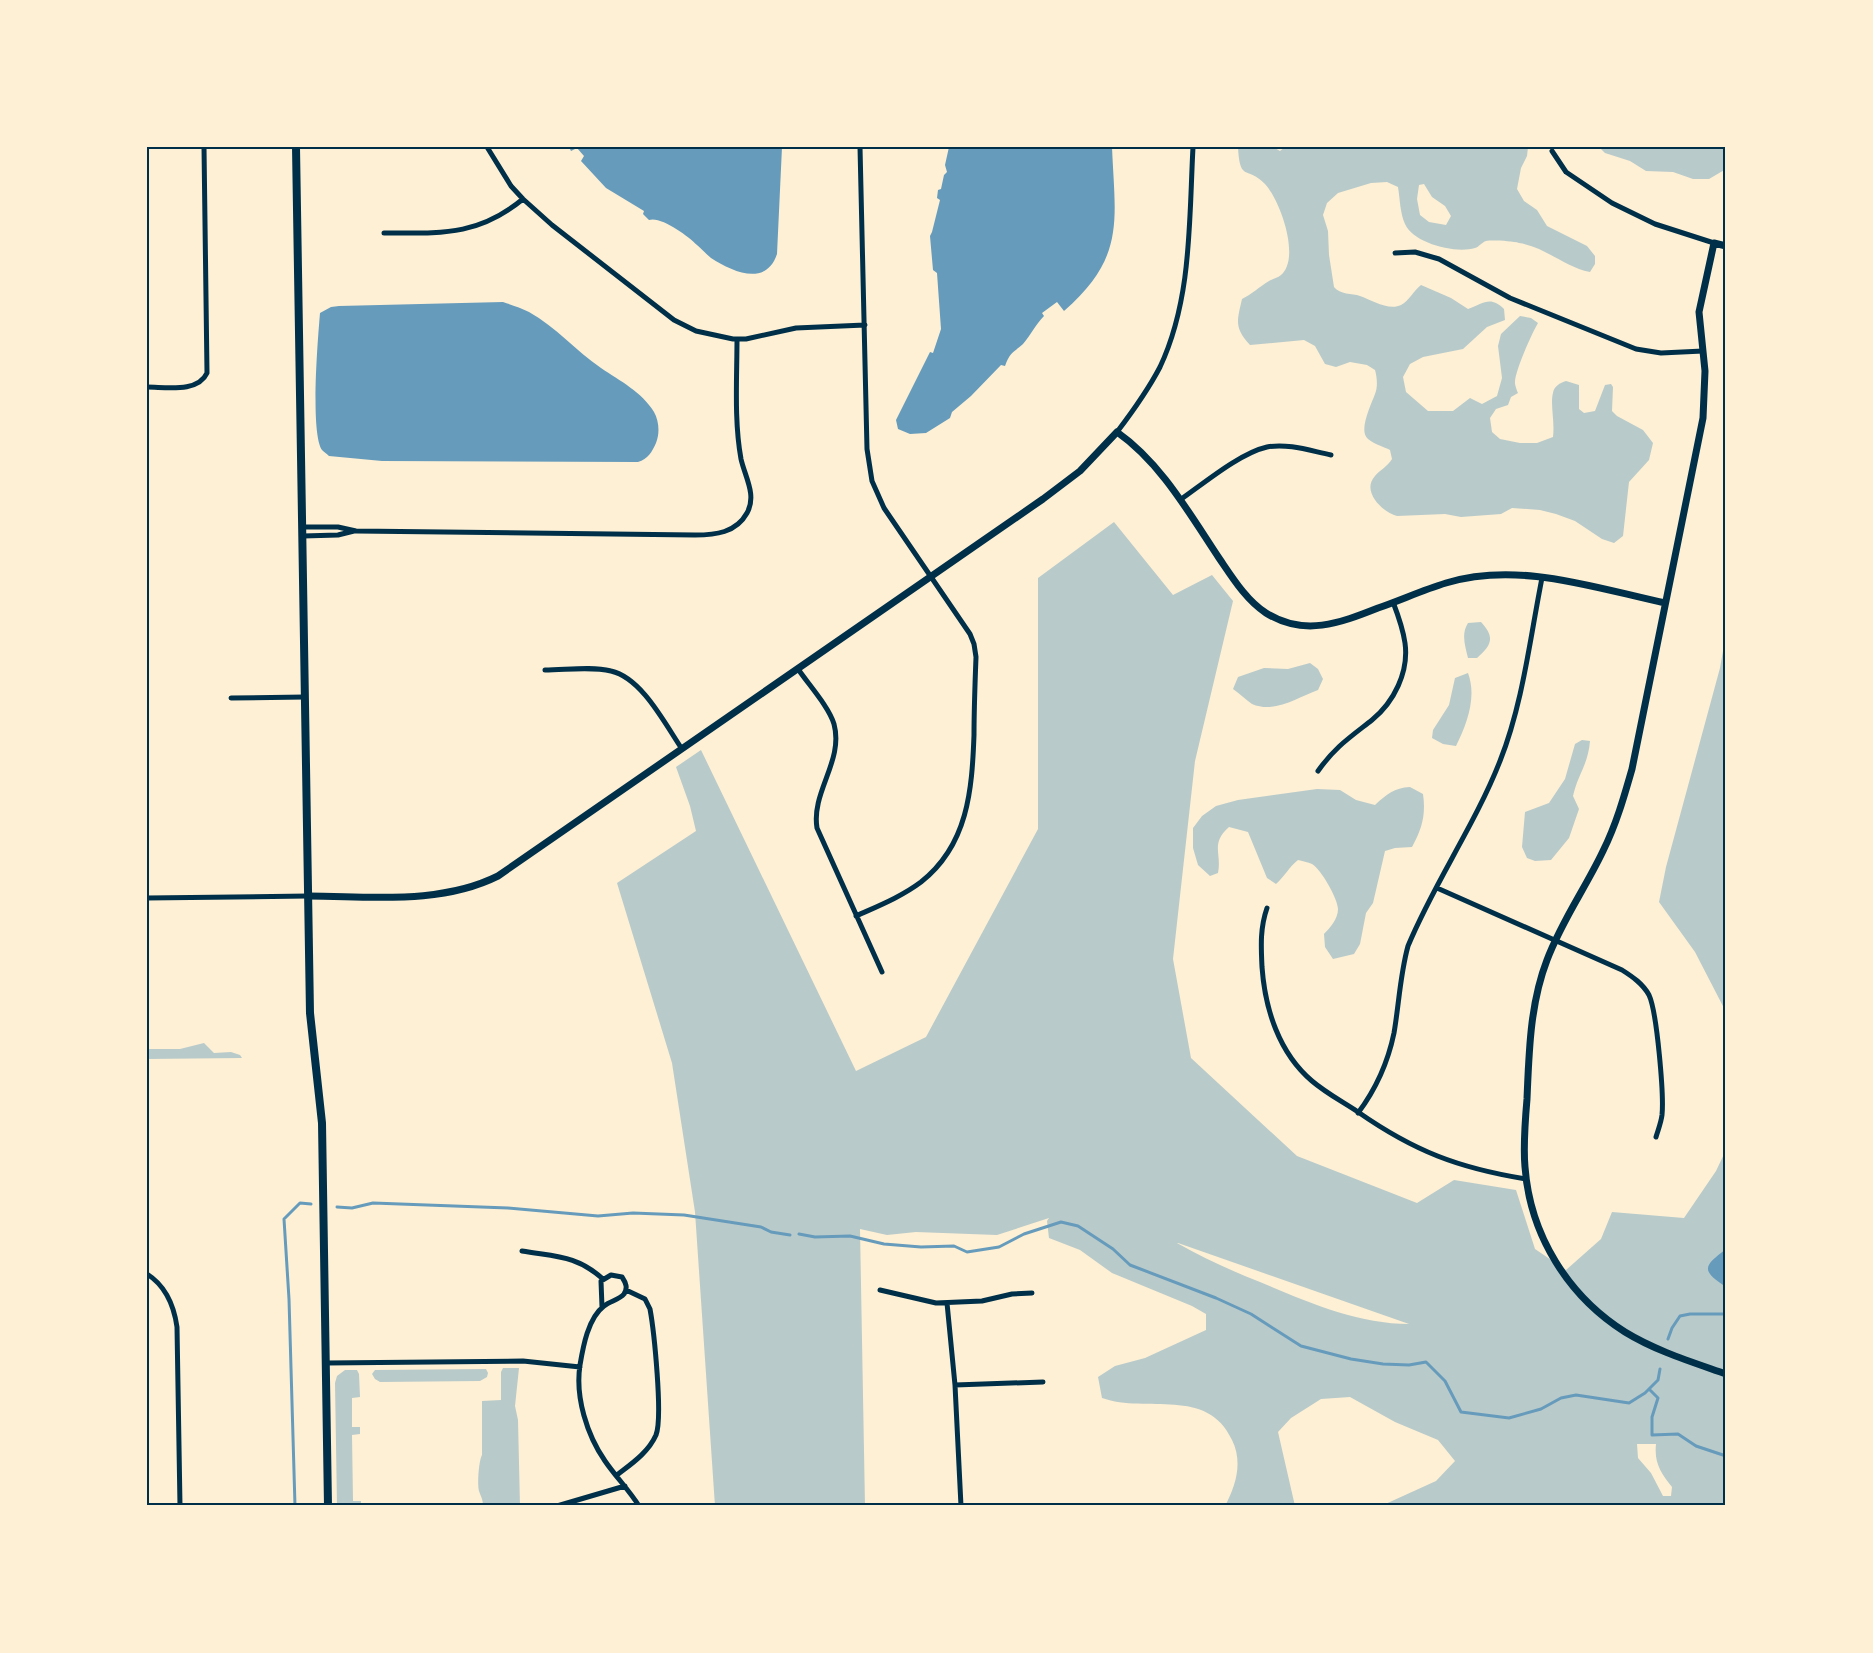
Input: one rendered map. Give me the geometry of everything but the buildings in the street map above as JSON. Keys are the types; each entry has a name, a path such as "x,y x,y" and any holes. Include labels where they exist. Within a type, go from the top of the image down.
{"main road":[{"path":"296,147 310,1013 322,1123 328,1506"}],"street":[{"path":"147,387 191,386 203,380 207,369 204,147"},
{"path":"487,147 512,186 552,225 674,320 696,332 720,338 737,339 796,328 865,325"},
{"path":"856,916 908,891 929,875 941,862 959,832 970,796 972,775 975,650 970,634 884,508 872,481 867,449 860,147"},
{"path":"147,898 437,894 461,891 483,884 506,872 1071,479 1117,432 1143,396 1158,370 1178,318 1186,268 1193,147"},
{"path":"1552,151 1566,172 1612,203 1647,221 1726,246"},
{"path":"384,233 441,233 474,227 502,214 523,199"},
{"path":"1714,243 1699,312 1705,387 1703,418 1632,769 1623,802 1602,853 1554,941 1541,980 1530,1037 1525,1138 1526,1179 1533,1212 1551,1255 1568,1280 1588,1303 1625,1332 1646,1343 1726,1374"},
{"path":"1395,253 1415,252 1439,259 1510,298 1636,350 1661,353 1703,351"},
{"path":"302,527 338,527 356,531 695,535 718,534 726,531 742,520 748,512 751,494 740,448 737,339"},
{"path":"1117,432 1151,462 1247,595 1264,612 1278,619 1303,626 1327,626 1344,622 1445,584 1476,577 1510,575 1542,578 1665,603"},
{"path":"1180,500 1243,457 1263,448 1288,447 1331,455"},
{"path":"303,536 338,536 356,531"},
{"path":"1358,1113 1372,1092 1387,1059 1394,1034 1399,985 1415,931 1496,771 1508,739 1516,710 1542,578"},
{"path":"1318,771 1338,746 1379,714 1394,696 1405,666 1406,650 1393,602"},
{"path":"798,669 834,725 835,751 815,820 821,840 882,972"},
{"path":"545,670 607,670 625,676 640,688 682,749"},
{"path":"231,698 305,697"},
{"path":"1437,888 1622,970 1640,983 1649,996 1655,1021 1662,1106 1662,1116 1656,1137"},
{"path":"1267,908 1261,939 1266,1001 1275,1029 1286,1049 1307,1075 1399,1140 1464,1167 1526,1179"},
{"path":"522,1251 577,1260 603,1279"},
{"path":"147,1274 164,1290 175,1313 177,1327 180,1506"},
{"path":"602,1307 600,1288 603,1279 611,1275 622,1277 627,1286 626,1290 621,1296 602,1307 586,1337 580,1367 584,1417 596,1448 639,1506"},
{"path":"616,1475 650,1446 658,1427 650,1309 645,1299 626,1290"},
{"path":"880,1290 917,1300 947,1303 982,1301 1012,1294 1032,1293"},
{"path":"947,1303 955,1385 961,1506"},
{"path":"327,1363 523,1361 580,1367"},
{"path":"955,1385 1043,1383"},
{"path":"557,1506 625,1486"}],"shaded area":[{"path":"1238,147 1273,147 1280,151 1285,147 1528,147 1517,189 1524,201 1537,210 1547,226 1587,246 1595,256 1595,264 1590,272 1529,245 1516,242 1486,241 1475,248 1457,249 1425,242 1409,231 1401,211 1398,187 1387,182 1371,183 1338,193 1327,203 1323,215 1328,231 1334,287 1343,293 1396,307 1404,303 1421,285 1451,298 1468,309 1482,303 1495,302 1504,309 1505,320 1487,327 1463,349 1423,357 1410,364 1403,377 1406,392 1428,411 1453,411 1470,398 1482,404 1497,396 1502,378 1498,346 1501,334 1520,316 1531,318 1538,323 1515,378 1518,393 1511,397 1508,405 1496,409 1490,418 1492,432 1500,439 1520,443 1537,443 1553,437 1552,397 1555,388 1566,381 1579,385 1579,409 1584,413 1595,411 1605,385 1611,384 1613,387 1612,411 1643,430 1653,443 1649,460 1629,482 1623,536 1614,543 1602,539 1575,521 1540,510 1512,508 1501,514 1461,517 1445,514 1397,516 1380,506 1372,494 1371,482 1392,459 1390,450 1368,439 1364,430 1377,388 1375,370 1367,365 1350,362 1336,367 1325,364 1315,346 1304,340 1250,345 1241,334 1238,319 1242,299 1281,275 1287,267 1289,243 1282,215 1271,192 1259,178 1243,170","holes":["1424,184 1432,197 1445,206 1451,216 1446,225 1429,222 1420,215 1417,199 1419,185"]},
{"path":"1599,147 1726,147 1726,169 1709,179 1693,179 1673,172 1646,171 1630,161 1605,153"},
{"path":"1114,522 1173,595 1212,575 1233,601 1195,761 1173,959 1191,1058 1297,1156 1417,1203 1454,1180 1516,1190 1535,1249 1566,1270 1601,1239 1612,1212 1684,1218 1716,1171 1726,1150 1726,1506 1381,1506 1436,1481 1455,1461 1438,1440 1395,1422 1350,1397 1321,1399 1291,1418 1278,1432 1295,1506 1225,1506 1235,1482 1238,1465 1232,1440 1221,1423 1207,1413 1192,1407 1138,1404 1102,1398 1098,1377 1115,1366 1145,1358 1206,1330 1206,1314 1112,1273 1080,1250 1049,1238 1047,1221 1049,1218 997,1235 916,1232 887,1235 860,1229 865,1506 715,1506 695,1212 672,1063 617,883 696,831 676,767 701,750 856,1071 926,1037 1038,829 1038,578","holes":["1178,1243 1409,1324 1371,1320 1314,1304 1228,1269","1637,1444 1656,1444 1657,1462 1672,1487 1671,1496 1663,1496 1651,1473 1638,1458"]},
{"path":"1481,622 1490,637 1489,645 1477,658 1468,658 1464,640 1466,627 1468,623"},
{"path":"1726,634 1726,1012 1695,952 1659,902 1666,867 1720,668"},
{"path":"1310,663 1318,669 1323,679 1318,690 1278,706 1261,707 1252,704 1233,689 1238,677 1264,668 1288,669"},
{"path":"1468,673 1471,682 1471,701 1464,729 1456,746 1443,744 1432,738 1433,730 1449,705 1455,678"},
{"path":"1582,740 1590,741 1589,749 1573,796 1579,809 1569,838 1551,860 1535,861 1527,858 1522,847 1525,812 1549,803 1565,779 1575,744"},
{"path":"1410,787 1423,794 1424,809 1421,828 1412,847 1385,851 1373,903 1366,913 1360,944 1354,954 1333,959 1325,947 1324,934 1335,920 1338,909 1328,885 1312,864 1298,860 1276,884 1267,878 1248,832 1229,827 1218,844 1218,873 1210,876 1198,865 1193,848 1193,828 1202,816 1216,806 1238,800 1317,789 1340,790 1356,800 1375,805 1391,792"},
{"path":"204,1043 214,1053 231,1052 242,1058 147,1059 147,1049 180,1049"},
{"path":"503,1368 519,1368 515,1406 518,1420 520,1506 483,1506 478,1483 482,1455 482,1401 501,1400"},
{"path":"486,1369 487,1377 480,1381 380,1382 372,1374 375,1370"},
{"path":"345,1370 357,1370 359,1374 360,1397 352,1398 352,1427 360,1427 360,1434 352,1435 353,1501 361,1501 361,1506 337,1506 335,1383 337,1376"}],"water":[{"path":"569,147 782,147 777,254 772,264 765,271 748,274 729,268 711,258 681,232 660,221 649,220 643,214 644,211 606,188 581,161 584,156 577,148 571,151"},
{"path":"949,147 1112,147 1114,217 1112,236 1107,255 1098,273 1064,311 1057,302 1042,313 1044,316 1023,344 1010,355 1005,366 1001,365 952,412 950,418 926,433 910,434 898,429 896,420 930,352 933,353 941,329 937,273 933,270 930,236 940,200 937,198 938,190 941,189 944,175 947,172 945,165"},
{"path":"503,302 539,318 592,361 630,387 649,405 657,419 658,435 647,457 638,462 382,461 329,456 322,450 316,425 320,313 331,307 339,306"},
{"path":"1726,1249 1726,1287 1712,1276 1708,1268 1709,1264"}],"waterway":[{"path":"295,1506 289,1299 284,1219 300,1203 311,1204"},
{"path":"337,1207 352,1208 373,1203 508,1208 598,1216 633,1213 684,1215 761,1227 771,1232 790,1235"},
{"path":"799,1234 815,1237 850,1236 884,1244 921,1247 954,1246 967,1252 999,1247 1024,1234 1061,1222 1078,1226 1113,1249 1130,1265 1251,1314 1301,1346 1351,1359 1383,1364 1409,1365 1426,1362 1445,1381 1461,1412 1509,1418 1541,1409 1561,1398 1576,1395 1629,1403 1645,1393 1658,1380 1660,1369"},
{"path":"1668,1339 1680,1316 1726,1314"},
{"path":"1649,1389 1658,1398 1652,1417 1652,1435 1678,1434 1696,1446 1726,1456"}]}
